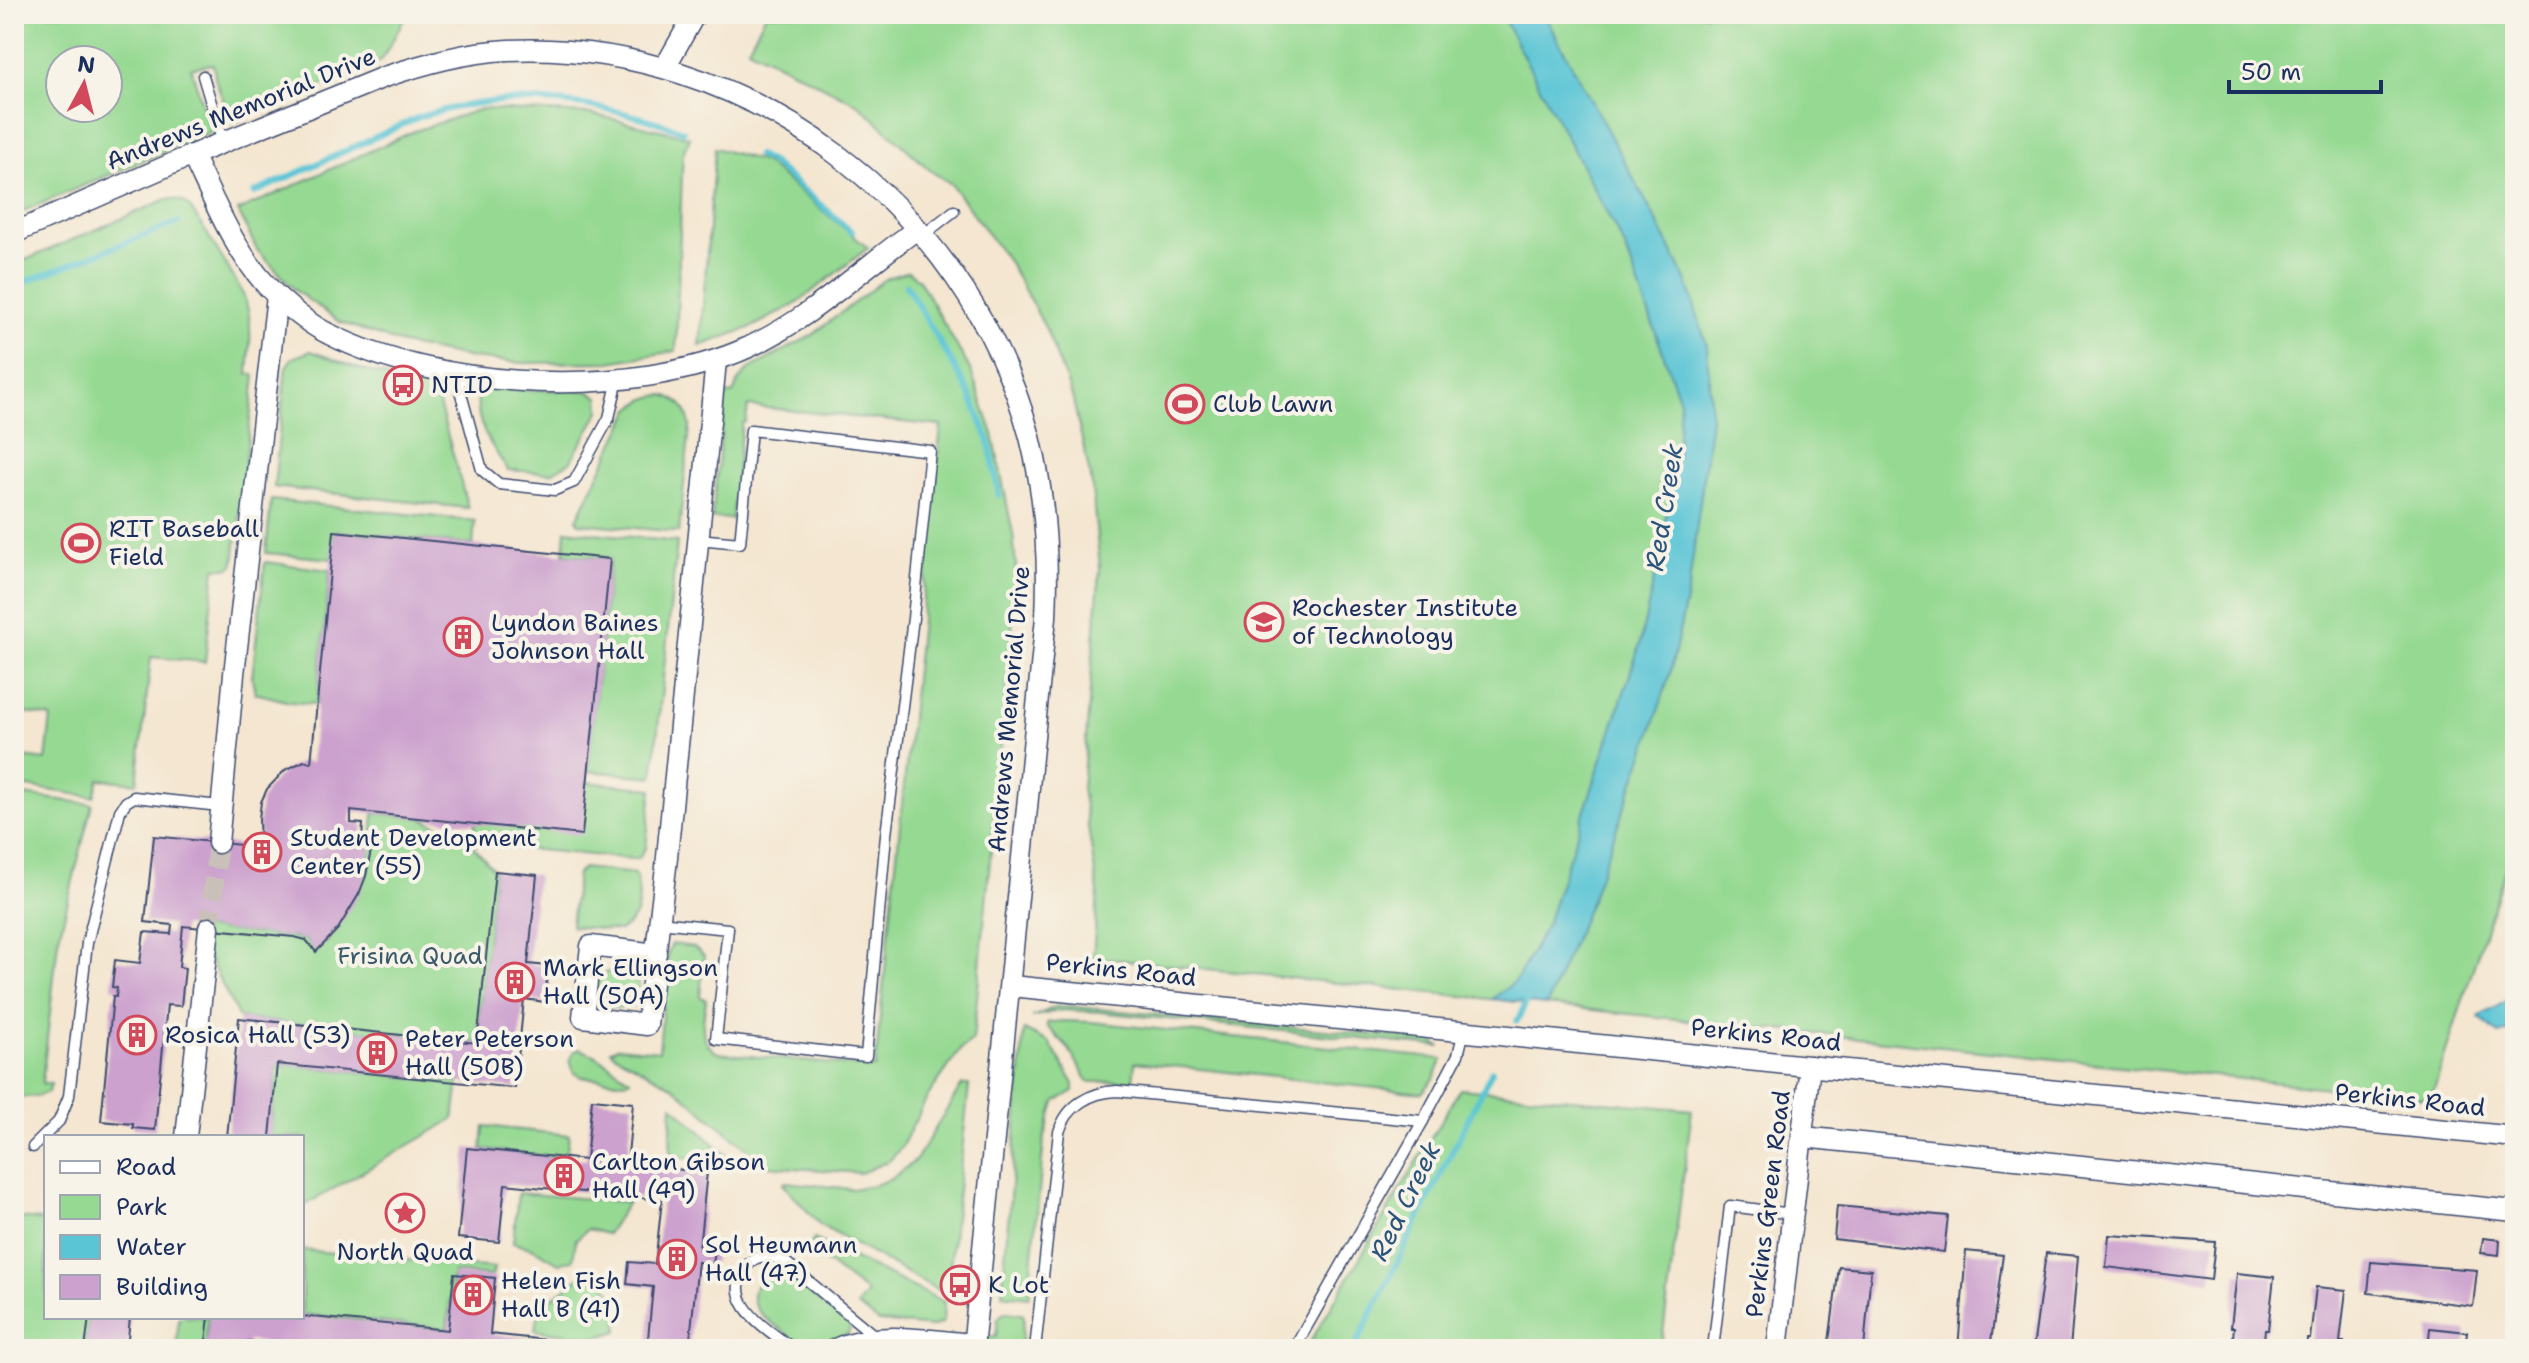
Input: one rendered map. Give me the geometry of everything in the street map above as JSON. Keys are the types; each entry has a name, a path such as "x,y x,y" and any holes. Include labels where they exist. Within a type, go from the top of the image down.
{"street":[{"path":"665,67 695,14"},
{"name":"Andrews Memorial Drive","path":"14,233 192,155 384,77 473,54 505,50 601,54 665,67 750,101 808,134 857,169 919,232 967,296 1017,397 1029,437 1044,517 1048,580 974,1347"},
{"path":"192,155 246,261 277,296 328,334 410,363 455,372 542,382 618,379 716,361 780,331 919,232"},
{"path":"218,843 277,296"},
{"path":"656,954 591,946 583,1017 647,1025 656,954 716,361"},
{"path":"186,1135 209,928"},
{"name":"Perkins Road","path":"1011,986 2515,1137"},
{"name":"Perkins Green Road","path":"1777,1349 1810,1066"},
{"path":"1803,1137 2515,1211"},
{"path":"835,1349 855,1340 877,1338 974,1347"}],"lane":[{"path":"203,76 223,143"},
{"path":"919,232 954,211"},
{"path":"455,372 482,470 499,484 555,490 574,482 609,418 618,379"},
{"path":"659,922 728,929 716,1039 866,1056 886,835 930,451 751,430 740,543 698,539"},
{"path":"45,1135 59,1121 69,1096 83,965 120,811 134,797 220,806"},
{"path":"1294,1349 1447,1078 1458,1055 1464,1031"},
{"path":"1035,1349 1059,1132 1067,1113 1086,1098 1105,1092 1132,1092 1423,1121"},
{"path":"33,1147 44,1136"},
{"path":"1713,1349 1730,1206 1792,1214"},
{"path":"793,1349 748,1313 739,1297 741,1276 750,1262 757,1258 783,1260 877,1338"}],"green space":[{"path":"14,14 407,14 381,61 232,123 213,64 191,68 211,132 14,215"},
{"path":"766,14 2515,14 2515,838 2431,1099 1093,957 1098,892 1082,788 1100,567 1091,479 1072,396 1045,327 1010,264 951,184 931,171 858,104 748,48"},
{"path":"481,109 591,114 690,137 683,153 676,351 609,362 521,363 472,358 402,344 340,322 296,291 257,250 238,211 412,132"},
{"path":"715,148 764,162 868,248 796,304 752,327 700,346"},
{"path":"167,199 180,201 190,208 235,280 248,308 248,374 255,375 234,563 230,568 215,568 205,662 151,657 137,783 99,779 94,797 14,785 14,756 46,760 51,717 14,711 14,265"},
{"path":"908,271 919,280 971,371 993,434 1013,534 1016,566 973,1040 961,1049 928,1096 901,1148 889,1161 861,1173 768,1166 672,1086 611,1050 617,1047 659,1051 668,952 672,944 694,947 704,956 700,997 706,999 704,1036 718,1053 875,1068 941,426 748,406 746,421 742,424 732,519 712,518 726,393 733,394 739,380 749,369 811,336 885,279"},
{"path":"311,351 360,369 425,387 437,397 468,508 274,487 286,367 292,358"},
{"path":"489,389 588,391 599,397 600,411 570,462 551,473 508,470 485,434 478,414 479,393"},
{"path":"664,395 682,406 690,426 679,532 579,523 577,519 631,409 646,399"},
{"path":"271,500 475,521 473,545 335,531 332,559 266,553"},
{"path":"566,530 677,542 653,777 588,771 610,559 564,554"},
{"path":"265,562 330,570 317,704 290,702 255,693 252,678"},
{"path":"587,782 652,789 646,847 640,857 634,859 473,844 475,823"},
{"path":"14,794 92,804 58,941 42,1083 51,1084 48,1092 14,1098"},
{"name":"Frisina Quad","path":"374,813 421,818 465,837 495,871 477,1043 239,1018 193,927 294,937 306,940 316,951 338,926 361,883 369,857"},
{"path":"583,868 635,874 639,890 636,914 619,931 571,926 577,874"},
{"path":"621,971 639,984 640,994 634,1005 617,1008 602,1004 593,996 595,980 606,972"},
{"path":"1067,1006 1430,1040 1441,1047 1099,1012 1062,1010 1032,1017"},
{"path":"1062,1021 1443,1059 1434,1079 1422,1093 1135,1062 1133,1081 1092,1082 1088,1081 1068,1048 1047,1026 1047,1023"},
{"path":"1024,1030 1049,1042 1074,1084 1074,1091 1055,1102 1044,1139 1029,1297 1002,1294"},
{"path":"580,1049 630,1079 625,1082 582,1077 574,1073 570,1059 574,1051"},
{"path":"277,1064 459,1082 454,1119 304,1206 304,1135 270,1135"},
{"path":"962,1085 969,1085 947,1295 820,1225 783,1184 852,1189 891,1179 916,1160"},
{"path":"1460,1089 1692,1110 1661,1349 1306,1349"},
{"path":"672,1105 737,1165 670,1156"},
{"path":"484,1126 569,1135 566,1158 482,1149"},
{"path":"518,1193 628,1202 607,1234 588,1229 576,1239 573,1260 559,1263 534,1249 513,1243"},
{"path":"14,1217 44,1221 44,1319 89,1319 85,1349 14,1349"},
{"path":"814,1239 944,1302 943,1322 932,1327 879,1322 857,1306 867,1293 808,1248"},
{"path":"304,1250 494,1268 492,1276 453,1272 447,1329 304,1314"},
{"path":"777,1273 789,1277 848,1324 848,1334 823,1347 807,1349 767,1320 756,1308 753,1294 760,1280"},
{"path":"583,1275 601,1277 617,1302 618,1331 595,1338 535,1330 540,1307"},
{"path":"1005,1312 1024,1317 1021,1349 987,1349 988,1336 996,1336 998,1318"},
{"path":"179,1319 208,1319 205,1349 176,1349"}],"water":[{"path":"1501,14 1544,14 1655,218 1687,282 1707,346 1711,418 1689,586 1670,674 1591,900 1547,1005 1492,999 1516,981 1547,924 1639,647 1677,455 1680,401 1625,247"},
{"path":"2515,996 2515,1029 2499,1035 2479,1017"}],"building":[{"name":"Lyndon Baines Johnson Hall","path":"334,531 610,559 582,835 351,811 351,823 363,824 362,839 373,840 359,894 338,929 316,952 306,940 294,937 183,926 179,967 185,968 181,1006 167,1005 155,1130 101,1121 113,996 116,997 117,988 112,987 115,960 140,963 144,932 171,934 172,925 145,922 154,836 260,847 261,802 267,789 285,770 304,761 311,763"},
{"path":"495,871 537,875 528,964 548,966 545,1002 524,999 515,1088 277,1064 270,1135 227,1135 239,1018 477,1043"},
{"path":"592,1099 633,1103 627,1165 707,1172 699,1249 715,1251 713,1264 698,1262 689,1349 647,1349 653,1287 627,1284 629,1262 655,1264 662,1200 505,1184 499,1242 458,1238 467,1148 586,1160"},
{"path":"1837,1206 1948,1216 1944,1252 1834,1239"},
{"path":"2109,1235 2215,1242 2211,1280 2106,1267"},
{"path":"2483,1238 2500,1240 2499,1255 2481,1253"},
{"path":"1966,1251 2003,1255 1990,1349 1958,1349"},
{"path":"2046,1253 2078,1256 2070,1349 2033,1349"},
{"path":"2371,1262 2477,1270 2473,1306 2368,1293"},
{"path":"1839,1267 1871,1270 1864,1349 1828,1349"},
{"path":"2237,1273 2274,1277 2263,1349 2232,1349 2234,1327 2231,1327"},
{"name":"Helen Fish Hall B (41)","path":"454,1274 495,1278 490,1334 612,1349 326,1349 248,1341 248,1349 205,1349 209,1319 304,1319 304,1316 448,1330"},
{"path":"2316,1287 2346,1290 2340,1342 2344,1342 2343,1349 2306,1349"},
{"path":"89,1319 130,1319 127,1349 85,1349"},
{"path":"2430,1328 2467,1332 2465,1349 2428,1349"}],"waterway":[{"path":"254,193 417,118 483,103 517,101 584,105 683,131"},
{"path":"757,155 771,162 852,232"},
{"path":"14,286 179,222"},
{"path":"906,285 969,392 989,441 999,495"},
{"name":"Red Creek","path":"1517,1021 1529,997"},
{"name":"Red Creek","path":"1354,1349 1492,1071"}],"tunnel":[{"path":"209,928 218,843"}],"place":[{"name":"NTID","path":"403,385"},
{"name":"Club Lawn","path":"1185,404"},
{"name":"RIT Baseball Field","path":"81,543"},
{"name":"Rochester Institute of Technology","path":"1264,622"},
{"name":"Lyndon Baines Johnson Hall","path":"463,637"},
{"name":"Student Development Center (55)","path":"262,852"},
{"name":"Mark Ellingson Hall (50A)","path":"515,982"},
{"name":"Rosica Hall (53)","path":"137,1035"},
{"name":"Peter Peterson Hall (50B)","path":"377,1053"},
{"name":"Carlton Gibson Hall (49)","path":"564,1176"},
{"name":"North Quad","path":"405,1213"},
{"name":"Sol Heumann Hall (47)","path":"677,1259"},
{"name":"K Lot","path":"960,1285"},
{"name":"Helen Fish Hall B (41)","path":"473,1295"}]}
